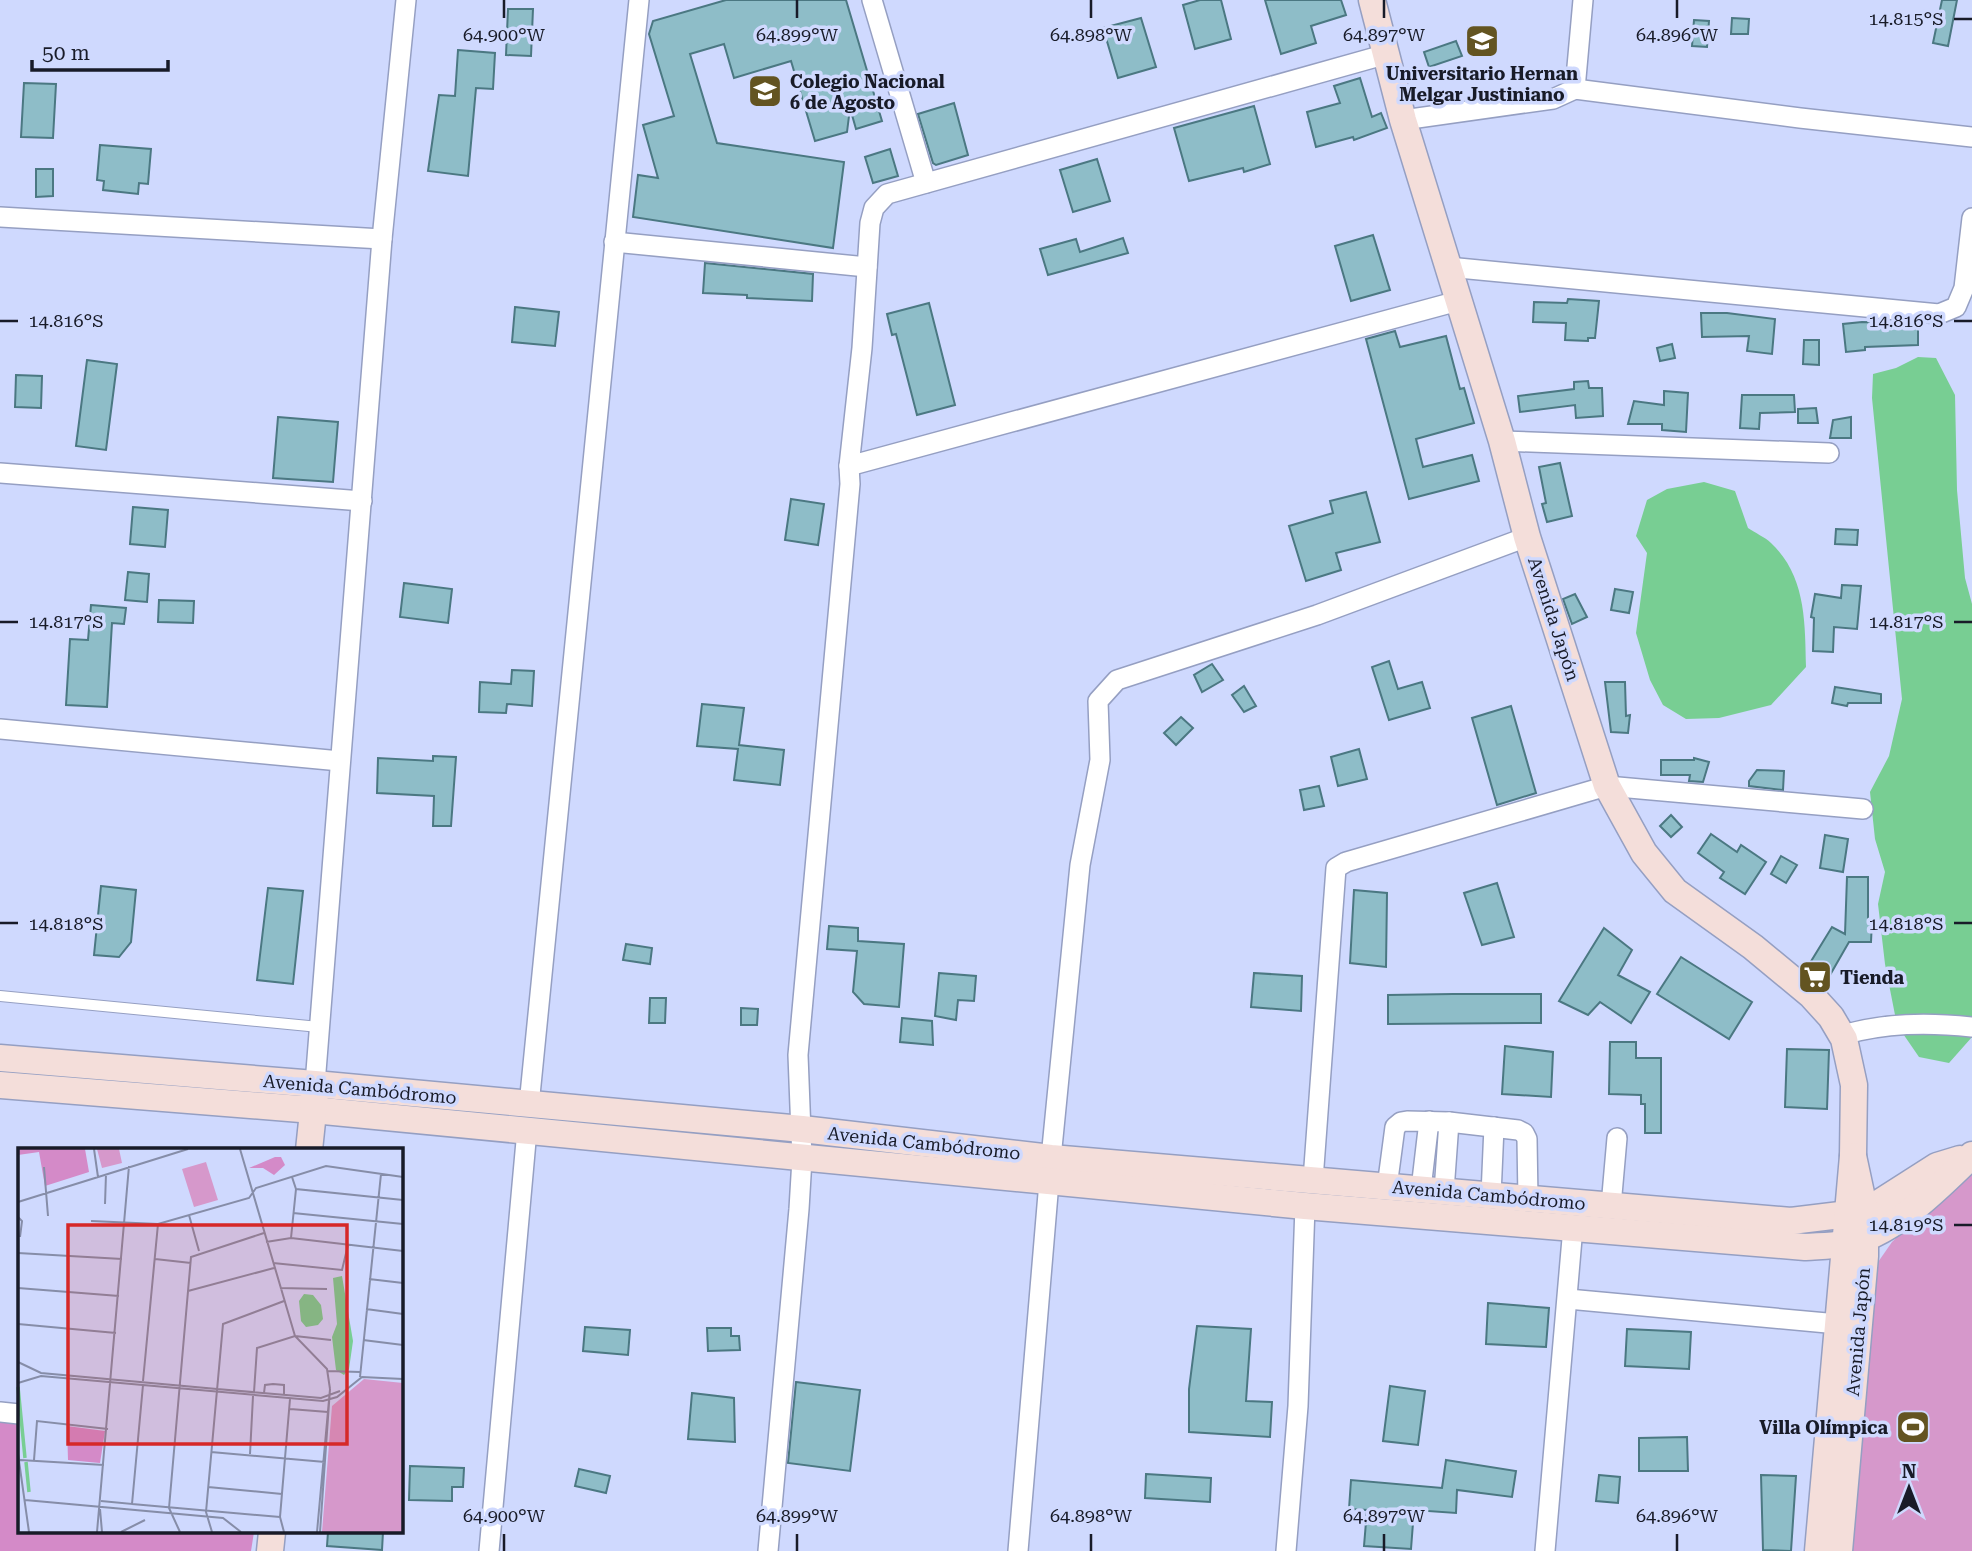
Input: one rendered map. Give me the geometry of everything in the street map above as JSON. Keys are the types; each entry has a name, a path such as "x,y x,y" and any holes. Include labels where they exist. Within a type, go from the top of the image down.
{"street":[{"path":"309,1148 382,239 406,0"},
{"path":"489,1551 528,1118 639,0"},
{"path":"873,0 926,183"},
{"name":"Avenida Japón","path":"1372,0 1403,120 1502,441 1527,537 1607,786 1644,853 1675,891 1753,947 1811,995 1831,1017 1842,1035 1854,1085 1856,1227 1839,1551"},
{"path":"1575,89 1583,0"},
{"path":"768,1551 802,1158 798,1055 850,484 849,466 862,348 870,223 874,208 887,194 1387,54"},
{"path":"1403,120 1553,99 1575,89 1972,137"},
{"path":"0,217 382,239"},
{"path":"1448,267 1939,314 1956,307 1964,288 1972,218"},
{"path":"614,242 867,267"},
{"path":"849,466 1458,301"},
{"path":"1502,441 1829,453"},
{"path":"0,473 362,501"},
{"path":"1017,1551 1080,865 1100,760 1098,701 1117,680 1317,615 1527,537"},
{"path":"0,729 340,761"},
{"path":"1313,1180 1336,868 1346,862 1607,786 1863,809"},
{"path":"1842,1035 1877,1026 1910,1023 1972,1027"},
{"name":"Avenida Cambódromo","path":"0,1058 315,1084 802,1158 1313,1180 1856,1227"},
{"name":"Avenida Cambódromo","path":"0,1085 313,1110 802,1129 1305,1206 1805,1247 1856,1227"},
{"path":"1387,1186 1395,1128 1401,1122 1408,1121 1449,1122 1524,1133 1527,1139 1528,1199"},
{"path":"1429,1121 1433,1190"},
{"path":"1433,1190 1449,1122"},
{"path":"1491,1195 1494,1127"},
{"path":"1611,1206 1616,1138"},
{"path":"1856,1227 1937,1166 1972,1155"},
{"path":"1286,1551 1298,1406 1305,1206"},
{"path":"1545,1551 1573,1227"},
{"name":"Avenida Japón","path":"1818,1551 1838,1324 1856,1227"},
{"path":"1568,1299 1838,1324"},
{"path":"0,1412 18,1414"}],"lane":[{"path":"0,996 320,1018"}],"shaded area":[{"path":"1918,357 1936,358 1955,395 1957,490 1965,578 1972,604 1972,1037 1949,1063 1919,1057 1897,1025 1885,964 1878,904 1885,872 1875,839 1870,792 1889,756 1902,699 1872,398 1873,374 1896,368"},
{"path":"1704,482 1735,491 1748,528 1771,543 1791,570 1804,617 1806,667 1771,705 1719,718 1686,719 1663,705 1650,680 1636,633 1647,553 1636,536 1647,500 1667,489"},
{"name":"Villa Olímpica","path":"1972,1166 1972,1551 1847,1551 1867,1278 1892,1242"},
{"path":"0,1420 18,1422 18,1534 254,1534 251,1551 0,1551"}],"building":[{"name":"Colegio Nacional 6 de Agosto","path":"726,0 846,0 882,121 856,129 850,108 847,132 815,141 791,61 734,78 724,44 690,54 717,143 844,162 833,248 633,217 638,175 658,178 643,125 674,116 649,34 653,21"},
{"path":"1200,0 1221,0 1231,39 1195,49 1183,5"},
{"path":"1265,0 1341,0 1346,15 1311,26 1316,43 1281,54"},
{"path":"1942,0 1957,0 1948,46 1933,43"},
{"path":"508,9 533,9 531,56 506,55"},
{"path":"1141,18 1156,67 1118,78 1103,28"},
{"path":"1732,18 1749,19 1748,34 1731,34"},
{"path":"1694,20 1709,21 1707,47 1692,46"},
{"path":"1456,41 1462,56 1429,67 1424,52"},
{"path":"458,50 495,53 493,89 476,88 468,176 428,171 439,95 455,96"},
{"path":"1360,78 1372,117 1381,113 1387,128 1354,140 1353,137 1316,147 1307,112 1340,103 1334,86"},
{"path":"24,83 56,84 53,138 21,137"},
{"path":"954,103 968,155 936,165 933,163 918,114"},
{"path":"1254,106 1270,164 1244,172 1243,168 1189,181 1174,128"},
{"path":"100,145 151,149 148,184 139,183 138,194 103,190 104,181 97,180"},
{"path":"890,149 898,176 873,183 865,157"},
{"path":"1097,159 1110,201 1073,212 1060,170"},
{"path":"36,169 53,169 53,196 36,197"},
{"path":"1373,235 1390,290 1351,301 1335,246"},
{"path":"1123,238 1128,253 1048,275 1040,249 1076,239 1080,252"},
{"path":"705,263 813,274 812,301 703,293"},
{"path":"1568,299 1599,301 1595,338 1588,338 1588,341 1565,340 1566,323 1533,322 1534,302 1567,303"},
{"path":"929,303 955,405 917,415 896,334 892,335 887,314"},
{"path":"515,307 559,312 555,346 512,342"},
{"path":"1701,313 1727,313 1775,319 1772,354 1747,351 1749,336 1702,337"},
{"path":"1901,323 1901,329 1918,329 1918,345 1865,347 1865,350 1846,352 1843,324"},
{"path":"1395,331 1400,347 1446,336 1460,389 1464,388 1474,423 1416,439 1423,467 1472,455 1479,481 1409,499 1366,339"},
{"path":"1804,340 1819,340 1819,365 1803,364"},
{"path":"1672,344 1675,358 1660,361 1657,348"},
{"path":"87,360 117,364 106,450 76,446"},
{"path":"16,375 42,376 41,408 15,407"},
{"path":"1588,381 1589,388 1602,388 1603,416 1576,418 1575,405 1520,412 1518,396 1574,389 1574,382"},
{"path":"1664,391 1688,393 1686,432 1662,430 1662,424 1628,424 1634,401 1664,405"},
{"path":"1742,395 1794,395 1795,412 1760,413 1759,429 1740,428"},
{"path":"1816,408 1818,423 1798,423 1798,409"},
{"path":"278,417 338,422 333,482 273,478"},
{"path":"1851,417 1851,438 1830,438 1833,420"},
{"path":"1560,463 1572,516 1547,522 1542,504 1546,503 1539,467"},
{"path":"1366,492 1380,542 1336,553 1341,570 1306,581 1289,526 1333,513 1330,501"},
{"path":"791,499 824,504 818,545 785,540"},
{"path":"133,507 168,510 165,547 130,544"},
{"path":"1836,529 1858,530 1857,545 1835,544"},
{"path":"128,572 149,574 147,602 125,600"},
{"path":"404,583 452,589 448,623 400,617"},
{"path":"1842,585 1861,586 1857,629 1834,627 1833,652 1813,651 1814,618 1811,617 1815,594 1841,598"},
{"path":"1615,589 1633,592 1629,613 1611,610"},
{"path":"1575,594 1587,617 1572,624 1563,599"},
{"path":"159,600 194,601 193,623 158,622"},
{"path":"91,605 126,608 124,624 112,623 107,707 66,705 70,639 88,640"},
{"path":"1389,661 1398,689 1422,682 1430,708 1389,720 1372,667"},
{"path":"1212,664 1223,680 1202,692 1194,675"},
{"path":"512,670 534,671 532,706 507,704 506,713 479,712 480,682 511,684"},
{"path":"1605,682 1625,682 1626,716 1630,715 1628,733 1611,732"},
{"path":"1244,686 1256,706 1244,712 1232,695"},
{"path":"1835,687 1881,694 1881,703 1848,703 1847,706 1832,703"},
{"path":"702,704 744,708 739,745 784,750 780,785 734,780 738,749 697,746"},
{"path":"1511,706 1536,793 1497,805 1472,718"},
{"path":"1181,717 1193,728 1176,745 1164,733"},
{"path":"1359,749 1367,779 1338,786 1331,757"},
{"path":"433,756 456,757 451,826 433,826 434,796 377,793 378,758 433,761"},
{"path":"1694,758 1709,762 1703,782 1689,781 1690,775 1661,775 1661,760"},
{"path":"1757,770 1784,771 1783,790 1749,786 1749,781"},
{"path":"1319,786 1324,806 1304,810 1300,790"},
{"path":"1671,815 1682,827 1671,837 1660,826"},
{"path":"1711,834 1737,852 1741,845 1766,862 1745,894 1720,878 1724,872 1698,853"},
{"path":"1825,835 1848,839 1843,872 1820,868"},
{"path":"1781,856 1797,865 1786,883 1771,874"},
{"path":"1847,877 1868,877 1871,942 1849,942 1830,975 1810,963 1832,927 1845,934"},
{"path":"1497,883 1514,937 1482,945 1464,893"},
{"path":"101,886 136,890 131,942 119,957 94,955"},
{"path":"268,888 303,891 293,984 257,980"},
{"path":"1354,890 1387,893 1386,967 1350,963"},
{"path":"829,926 858,928 858,941 904,944 899,1007 864,1004 853,992 857,951 827,949"},
{"path":"1604,928 1632,950 1618,975 1650,992 1631,1023 1600,1002 1588,1015 1559,1001"},
{"path":"626,944 652,948 650,964 623,960"},
{"path":"1681,957 1752,1002 1729,1039 1657,994"},
{"path":"939,973 976,976 974,1001 958,1000 956,1020 935,1016"},
{"path":"1254,973 1302,976 1301,1011 1251,1007"},
{"path":"1541,994 1541,1023 1388,1024 1388,995"},
{"path":"650,998 666,998 665,1023 649,1023"},
{"path":"741,1008 758,1009 757,1025 741,1025"},
{"path":"902,1018 932,1021 933,1045 900,1042"},
{"path":"1610,1042 1636,1042 1636,1058 1661,1058 1661,1133 1645,1133 1645,1104 1641,1104 1641,1095 1609,1094"},
{"path":"1505,1046 1553,1052 1551,1097 1502,1094"},
{"path":"1787,1049 1829,1050 1827,1109 1785,1107"},
{"path":"1488,1303 1549,1308 1546,1347 1486,1344"},
{"path":"1197,1326 1251,1329 1246,1401 1272,1402 1270,1437 1189,1432 1189,1389"},
{"path":"585,1327 630,1330 628,1355 583,1351"},
{"path":"707,1328 731,1328 731,1336 739,1336 740,1350 708,1351"},
{"path":"1627,1329 1691,1332 1689,1369 1625,1366"},
{"path":"796,1382 860,1390 850,1471 788,1463"},
{"path":"1390,1386 1425,1391 1418,1445 1383,1441"},
{"path":"692,1393 734,1398 735,1442 688,1439"},
{"path":"1687,1437 1688,1471 1639,1471 1639,1438"},
{"path":"1446,1460 1516,1471 1512,1497 1457,1490 1456,1513 1414,1510 1411,1549 1364,1546 1367,1510 1349,1509 1351,1480 1442,1488"},
{"path":"410,1466 464,1468 463,1487 452,1487 452,1501 409,1500"},
{"path":"579,1469 610,1476 606,1493 575,1486"},
{"path":"1146,1474 1211,1478 1210,1502 1145,1498"},
{"path":"1599,1475 1620,1477 1618,1503 1596,1501"},
{"path":"1761,1475 1796,1476 1791,1551 1763,1550"},
{"path":"328,1534 383,1534 382,1550 327,1546"}],"place":[{"name":"Universitario Hernan Melgar Justiniano","path":"1482,41"},
{"name":"Colegio Nacional 6 de Agosto","path":"765,91"},
{"name":"Tienda","path":"1815,977"},
{"name":"Villa Olímpica","path":"1913,1427"}]}
